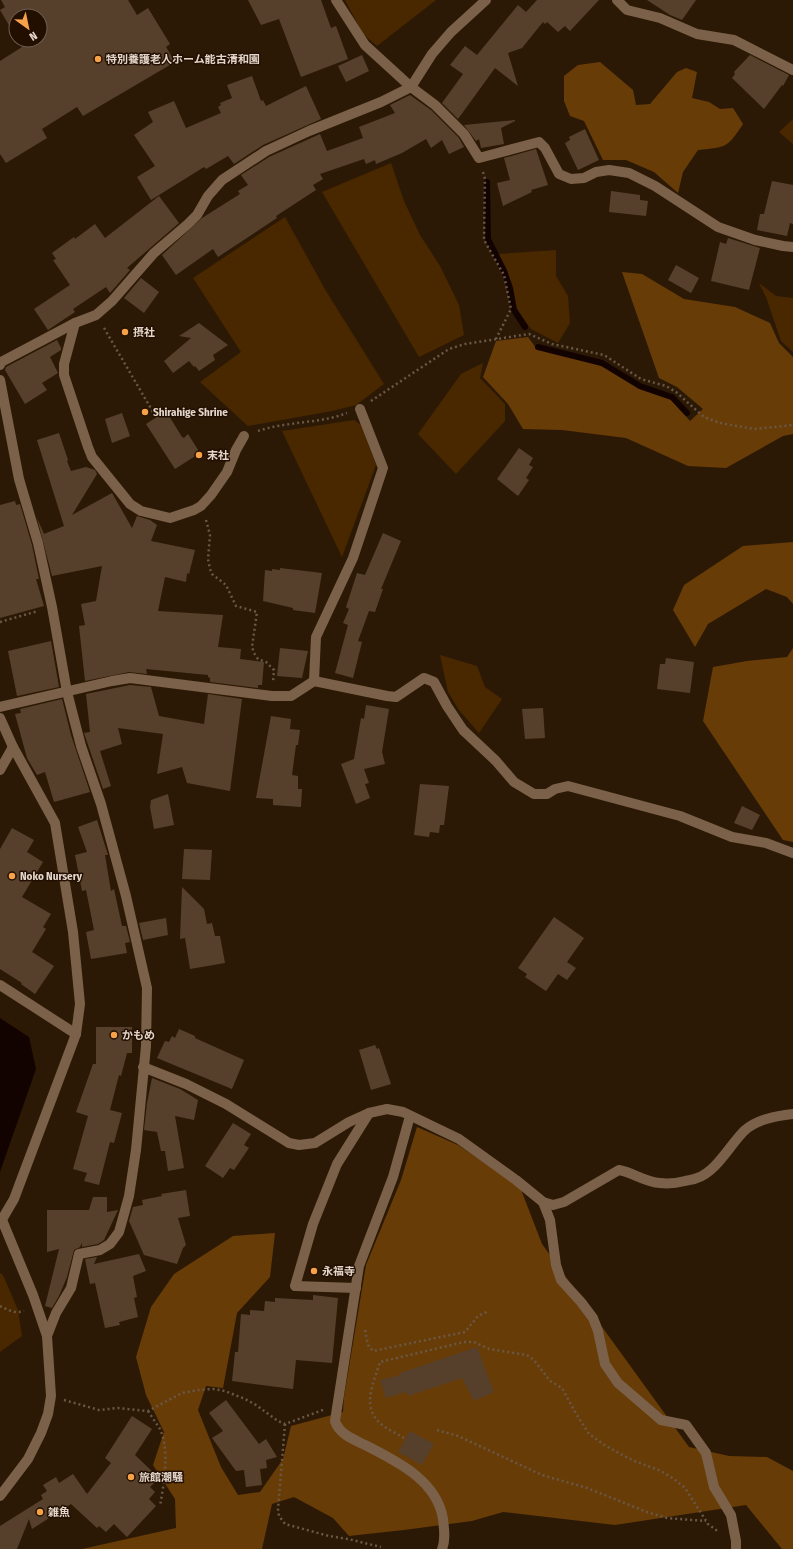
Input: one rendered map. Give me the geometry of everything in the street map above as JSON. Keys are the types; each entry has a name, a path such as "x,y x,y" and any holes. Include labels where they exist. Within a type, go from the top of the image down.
{"street":[{"path":"336,0 365,45 411,87 435,105 464,134 479,158 538,142 545,148 559,174 571,179 584,178 596,172 609,170 628,173 655,186 718,227 755,240 793,247"},
{"path":"0,364 1,362 75,323 96,315 112,301 154,254 188,224 196,215 208,196 222,180 266,151 381,102 411,87 432,54 451,32 486,0"},
{"path":"617,0 627,10 660,18 697,34 734,40 793,70"},
{"path":"75,323 64,364 64,375 92,457 130,504 141,511 170,518 194,510 201,506 212,495 227,472 236,450 244,436"},
{"path":"0,380 19,479 38,543 52,607 67,692 81,746 101,804 126,896 147,988 146,1046 136,1150 129,1196 119,1232 110,1244 100,1250 79,1254 70,1288 56,1313 47,1336"},
{"path":"314,681 316,637 353,558 383,468 360,409"},
{"path":"0,707 130,678 272,696 291,696 314,681 396,697 424,678 434,682 447,706 463,730 496,761 514,782 534,794 547,794 555,789 568,786 680,816 732,837 766,842 793,853"},
{"path":"0,718 13,746 55,822 73,932 80,1004 76,1034 14,1199 1,1221 37,1307 47,1336 51,1396 48,1414 41,1433 28,1459 0,1496"},
{"path":"0,770 13,746"},
{"path":"0,985 76,1034"},
{"path":"143,1067 186,1084 226,1104 289,1143 299,1145 315,1143 349,1122 369,1113 387,1109 402,1112 459,1140 516,1180 544,1202 553,1205 564,1202 619,1170 628,1172 646,1180 661,1183 675,1183 698,1178 711,1170 745,1130 759,1122 776,1116 793,1114"},
{"path":"356,1288 295,1286 313,1224 337,1164 369,1113"},
{"path":"410,1116 393,1177 359,1266 335,1421 337,1428 346,1435 396,1460 425,1482 441,1509 445,1530 442,1549"},
{"path":"544,1202 550,1220 556,1265 561,1280 593,1318 598,1331 605,1364 618,1383 661,1420 686,1425 706,1453 714,1487 730,1515 734,1529 736,1549"}],"path":[{"path":"479,158 485,179 484,240 504,275 511,309 496,339"},
{"path":"96,315 153,412"},
{"path":"244,436 269,427 336,418 360,409 449,349 465,344 529,334 552,344 604,355 641,379 666,386 676,392 704,417 720,423 754,429 793,425"},
{"path":"201,506 210,535 208,559 212,574 226,585 236,606 257,612 252,647 258,659 266,662 274,670 272,696"},
{"path":"0,622 52,607"},
{"path":"0,1306 8,1311 18,1313 37,1307"},
{"path":"353,1308 362,1311 368,1345 373,1351 465,1332 478,1316 489,1311"},
{"path":"404,1438 380,1424 372,1414 369,1396 380,1362 464,1342 474,1342 489,1349 527,1355 534,1360 550,1381 562,1388 589,1434 632,1460 661,1471 674,1479 685,1488 706,1521 716,1530 734,1529"},
{"path":"51,1396 99,1410 118,1408 148,1411 182,1393 213,1389 225,1391 245,1399 285,1424 303,1416 338,1405"},
{"path":"148,1411 160,1430 164,1448 165,1480 160,1506"},
{"path":"285,1424 278,1509 282,1521 285,1524 381,1548"},
{"path":"437,1430 458,1436 542,1474 587,1488 647,1512 667,1518 706,1521"}],"shaded area":[{"path":"345,0 436,0 377,46 363,34"},
{"path":"600,62 633,90 636,105 650,104 677,72 686,68 697,72 692,98 709,102 720,109 733,108 743,124 733,138 725,145 721,147 698,150 683,172 678,193 654,172 626,160 603,160 584,121 570,116 564,101 564,76 578,65"},
{"path":"793,119 793,144 779,132"},
{"path":"391,163 404,201 420,235 440,266 459,305 464,335 419,357 322,192"},
{"path":"285,217 326,291 384,384 356,405 332,411 248,426 200,382 241,352 193,278"},
{"path":"556,250 556,276 568,296 570,323 558,343 531,329 516,308 507,270 498,254"},
{"path":"622,272 642,274 684,299 735,307 770,323 779,343 793,357 793,434 783,436 726,468 688,466 626,438 562,430 523,429 508,404 483,377 496,341 528,337 536,348 602,366 639,389 671,400 690,421 703,409 677,387 659,378"},
{"path":"759,283 776,296 793,298 793,352 781,341 766,297"},
{"path":"483,363 480,378 505,404 505,421 456,474 418,434 461,374"},
{"path":"354,420 361,425 376,465 342,557 282,431"},
{"path":"793,542 793,604 787,597 766,589 708,624 695,647 673,610 684,585 743,546"},
{"path":"793,648 793,842 783,840 703,721 713,667 747,661 787,657"},
{"path":"440,655 477,666 485,687 502,699 479,733 459,710 448,692"},
{"path":"0,1018 29,1037 36,1069 0,1172"},
{"path":"417,1127 458,1145 520,1187 542,1244 689,1447 729,1456 767,1457 793,1471 793,1549 782,1549 746,1505 615,1525 503,1512 472,1521 349,1536 333,1518 294,1497 272,1504 262,1549 82,1549 176,1528 175,1499 153,1465 164,1432 146,1395 136,1357 151,1307 174,1274 233,1236 275,1233 270,1277 237,1313 223,1388 206,1386 198,1410 221,1467 238,1495 260,1492 283,1459 291,1426 343,1412 344,1397 366,1265 401,1180"},
{"path":"0,1273 3,1275 18,1310 22,1336 0,1352"}],"building":[{"name":"特別養護老人ホーム能古清和園","path":"1,0 128,0 137,15 148,8 170,44 166,47 175,62 83,116 77,107 42,129 47,138 6,163 0,154 0,61 20,48 48,48 48,8 8,8 8,24 0,10 5,7"},
{"path":"248,0 321,0 331,28 336,26 348,59 301,77 279,19 261,25"},
{"path":"537,0 599,0 570,31 565,26 558,32 547,22 545,24 543,22 522,48 508,53 518,86 495,68 458,119 442,103 463,74 450,65 465,46 477,55 518,5 526,12"},
{"path":"647,0 696,0 682,20 670,15"},
{"path":"362,55 369,71 346,82 338,66"},
{"path":"750,55 789,75 783,86 782,85 764,109 732,78 735,74 734,72"},
{"path":"252,76 261,101 263,100 266,106 306,86 321,119 263,145 234,164 228,156 206,169 204,167 151,200 137,177 155,166 134,135 153,122 148,112 174,101 186,128 221,113 218,107 221,105 220,103 232,98 227,85"},
{"path":"410,95 431,110 459,138 464,147 449,154 442,140 431,148 426,139 402,153 376,164 375,160 366,164 364,159 320,174 323,179 313,185 316,190 276,216 277,218 218,257 213,249 176,275 162,255 202,218 240,194 238,191 248,185 241,175 269,157 320,134 327,151 363,138 359,127 395,113 390,105"},
{"path":"515,120 501,128 504,144 481,148 479,139 476,141 464,125"},
{"path":"585,129 599,160 578,170 565,143 570,140 569,137"},
{"path":"536,149 548,185 531,190 532,192 503,206 497,183 510,180 504,158"},
{"path":"772,181 793,185 793,224 790,223 787,236 757,230 760,214 764,214"},
{"path":"611,191 640,195 640,200 648,201 646,216 609,212"},
{"path":"159,196 179,223 127,268 130,270 110,293 106,287 73,309 75,312 48,330 34,309 70,285 53,260 56,259 52,253 74,237 75,239 95,224 105,238"},
{"path":"728,238 760,248 749,290 711,281 720,242 726,244"},
{"path":"676,265 699,278 691,293 668,280"},
{"path":"141,278 159,292 144,313 124,298"},
{"path":"199,323 228,345 213,355 215,360 199,371 189,361 173,373 164,361 191,338 179,336"},
{"path":"57,340 61,350 50,357 58,373 42,383 47,390 25,404 5,370 6,367"},
{"path":"166,411 182,437 184,438 188,434 200,453 175,469 146,424"},
{"path":"122,413 130,436 112,443 105,419"},
{"path":"59,433 71,471 86,467 95,470 97,474 72,515 112,493 132,528 137,516 150,520 157,525 151,541 195,550 189,574 187,573 186,582 165,577 158,611 223,615 218,647 241,649 240,659 264,662 262,685 258,685 258,688 210,682 208,675 146,669 147,674 129,672 85,681 79,626 85,625 81,604 96,601 102,566 52,576 37,518 44,534 64,526 37,440"},
{"path":"519,448 533,458 529,465 533,467 526,478 529,480 518,496 497,479"},
{"path":"15,501 16,505 20,504 32,545 39,579 36,579 44,606 0,618 0,505"},
{"path":"383,533 401,541 381,589 383,589 375,612 369,611 358,641 362,642 353,678 335,673 348,625 343,623 349,609 346,607 357,573 365,575"},
{"path":"280,568 322,573 315,613 293,610 293,608 263,601 265,570 280,570"},
{"path":"51,641 59,687 17,696 8,651"},
{"path":"280,648 308,651 302,678 277,676"},
{"path":"666,658 694,662 690,693 657,689 660,664 665,664"},
{"path":"130,685 151,687 159,716 204,724 208,694 242,699 230,791 187,783 182,767 157,774 163,734 118,728 122,744 100,751 111,786 103,789 84,733 90,732 86,694"},
{"path":"62,699 71,735 90,792 54,802 45,772 37,775 27,758 15,714 21,713 20,709"},
{"path":"366,705 389,709 382,752 385,764 364,769 369,783 365,784 370,798 356,804 341,764 354,759 361,718 364,719"},
{"path":"543,708 545,738 525,739 522,709"},
{"path":"271,716 291,719 290,729 300,730 298,745 296,745 292,775 298,776 298,789 302,789 301,807 273,805 273,799 256,798"},
{"path":"420,784 449,786 444,825 440,825 439,833 430,832 429,837 414,835"},
{"path":"168,794 174,825 154,829 150,807 151,800"},
{"path":"742,806 760,815 752,830 734,823"},
{"path":"97,820 108,855 105,855 111,891 114,889 122,926 126,926 130,942 125,943 127,953 91,959 86,932 94,930 86,890 82,891 75,855 87,852 78,827"},
{"path":"12,828 34,840 27,852 43,862 22,897 51,914 43,927 46,929 32,952 54,966 35,994 21,984 22,983 0,969 0,849"},
{"path":"184,849 212,850 210,880 182,879"},
{"path":"182,887 204,909 207,924 212,923 215,936 220,936 225,963 190,969 185,938 180,939"},
{"path":"554,917 584,938 567,962 576,968 567,980 558,974 546,991 525,977 527,974 518,968"},
{"path":"166,918 168,935 143,940 139,923"},
{"path":"96,1027 132,1027 132,1053 127,1053 121,1076 119,1075 110,1110 122,1113 114,1143 110,1142 99,1185 84,1181 87,1173 73,1169 88,1116 76,1112 93,1064 96,1064"},
{"path":"179,1029 195,1036 195,1038 244,1060 232,1089 157,1058 165,1041 169,1042 172,1036 175,1038"},
{"path":"375,1045 377,1049 379,1048 391,1084 371,1090 359,1050"},
{"path":"152,1078 180,1089 198,1100 194,1120 175,1116 184,1168 168,1171 165,1151 161,1151 157,1132 144,1130"},
{"path":"233,1123 251,1134 244,1145 249,1148 234,1170 230,1168 223,1178 205,1166"},
{"path":"186,1190 190,1216 178,1218 186,1245 183,1248 177,1264 144,1255 129,1221 133,1207 143,1205 142,1200 162,1196 161,1194"},
{"path":"93,1197 107,1197 107,1212 118,1210 104,1240 98,1244 82,1247 82,1243 80,1247 74,1250 67,1277 59,1296 52,1308 45,1306 59,1249 47,1252 47,1210 89,1210"},
{"path":"139,1254 146,1271 133,1276 137,1297 134,1298 138,1317 119,1322 120,1325 105,1328 95,1283 90,1284 85,1259 97,1257 94,1264"},
{"path":"313,1295 338,1298 332,1363 296,1360 293,1389 232,1381 235,1352 238,1352 241,1314 250,1315 250,1310 264,1311 265,1301 275,1302 275,1298 313,1300"},
{"path":"477,1347 494,1392 474,1401 462,1378 408,1396 406,1392 386,1398 380,1380 400,1375 400,1373"},
{"path":"226,1400 259,1444 266,1439 277,1457 266,1460 267,1468 260,1469 262,1485 246,1487 244,1470 236,1471 212,1438 223,1431 209,1413"},
{"name":"旅館潮騒","path":"132,1416 152,1429 135,1455 159,1478 150,1487 155,1492 149,1499 156,1506 127,1537 114,1524 106,1532 99,1526 97,1528 71,1504 32,1529 29,1519 17,1549 0,1549 0,1526 43,1499 41,1495 47,1491 43,1485 56,1477 59,1483 73,1474 87,1494 111,1463 105,1458"},
{"path":"410,1431 434,1444 422,1465 398,1452"}],"waterway":[{"path":"487,182 488,239 504,271 510,288 514,310 525,327"},
{"path":"538,347 602,363 640,386 672,397 687,413"}],"place":[{"name":"特別養護老人ホーム能古清和園","path":"98,59"},
{"name":"摂社","path":"125,332"},
{"name":"Shirahige Shrine","path":"145,412"},
{"name":"末社","path":"199,455"},
{"name":"Noko Nursery","path":"12,876"},
{"name":"かもめ","path":"114,1035"},
{"name":"永福寺","path":"314,1271"},
{"name":"旅館潮騒","path":"131,1477"},
{"name":"雑魚","path":"40,1512"}]}
